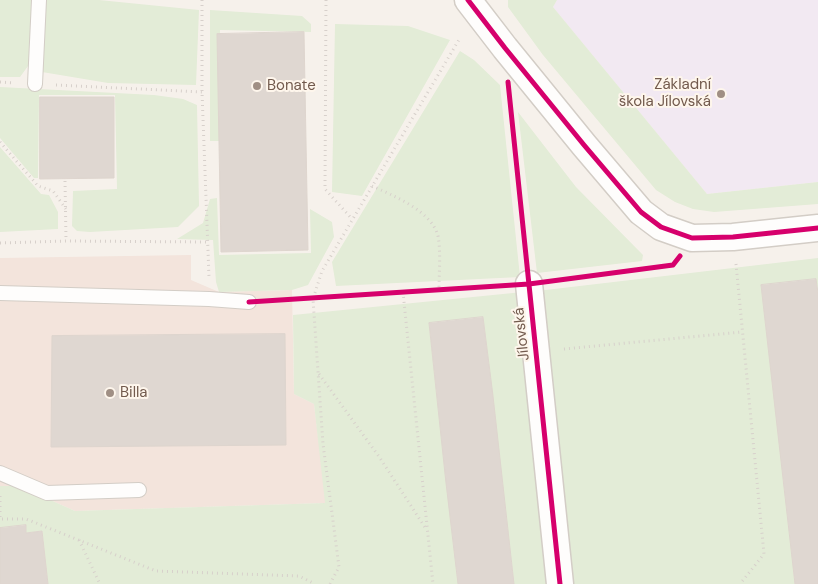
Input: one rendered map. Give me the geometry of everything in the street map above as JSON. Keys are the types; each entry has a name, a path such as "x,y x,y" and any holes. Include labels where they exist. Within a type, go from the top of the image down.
{"street":[{"path":"468,0 541,93 642,212 661,227 692,238 733,237 818,228"},
{"name":"Jílovská","path":"529,284 560,584"}],"lane":[{"path":"35,84 39,0"},
{"path":"0,293 209,299 249,302"},
{"path":"0,472 47,493 140,490"}],"path":[{"path":"202,0 202,92 209,256"},
{"path":"326,0 325,189 352,219"},
{"path":"330,584 339,568 323,444 313,299 322,271 460,38"},
{"path":"0,82 202,92"},
{"path":"0,142 38,186 53,191 66,209"},
{"path":"65,181 66,241"},
{"path":"372,186 397,197 431,220 438,235 439,290"},
{"path":"733,237 764,554 740,584"},
{"path":"0,244 66,241 208,242"},
{"path":"430,291 448,289"},
{"path":"403,292 433,584"},
{"path":"394,293 412,292"},
{"path":"304,299 322,298"},
{"path":"537,352 742,332"},
{"path":"318,372 380,458 427,530"},
{"path":"0,472 0,519 26,519 156,571 299,576 314,584"},
{"path":"79,540 100,584"}],"shaded area":[{"name":"Základní škola Jílovská","path":"557,0 818,0 818,182 707,194 553,7"},
{"path":"191,255 191,280 219,292 292,290 294,394 314,404 326,503 75,511 19,486 0,486 0,258"}],"green space":[{"path":"0,0 32,0 31,62 20,77 0,77"},
{"path":"47,0 99,0 199,10 196,85 108,83 42,72 44,7"},
{"path":"508,0 557,0 553,7 707,194 818,182 818,204 714,212 693,209 675,202 656,190 543,55 508,7"},
{"path":"210,10 302,16 311,24 311,32 220,30 221,141 210,141"},
{"path":"335,24 408,26 450,40 362,196 332,192"},
{"path":"460,51 474,60 500,85 520,277 336,286 332,262"},
{"path":"0,87 154,95 183,99 197,105 199,206 178,227 90,232 77,231 72,226 73,191 117,189 115,95 39,95 38,178 34,178 0,138"},
{"path":"518,112 576,187 643,255 642,261 537,273"},
{"path":"0,147 41,194 49,195 58,212 58,229 0,232"},
{"path":"217,198 219,255 311,253 310,209 332,222 334,237 308,285 292,290 219,292 216,282 213,240 177,239 203,223 210,199"},
{"path":"818,258 818,293 816,279 762,285 795,584 571,584 537,291"},
{"path":"523,292 553,584 514,584 483,317 429,323 458,584 48,584 42,531 26,533 25,525 0,528 0,486 19,486 75,511 325,503 314,404 294,394 293,315"}],"building":[{"path":"304,32 308,250 221,252 217,34"},
{"path":"40,97 114,97 114,178 40,179"},
{"path":"816,279 818,293 818,584 795,584 761,285"},
{"path":"483,317 514,584 458,584 446,483 429,323"},
{"path":"285,334 286,445 51,447 52,336"},
{"path":"26,525 26,533 42,531 48,584 0,584 0,528"}],"cycle path":[{"path":"468,0 584,145 641,212 661,227 692,238 733,237 818,228"},
{"path":"508,82 560,584"},
{"path":"249,302 529,284 673,265 680,256"}],"place":[{"name":"Bonate","path":"257,86"},
{"name":"Základní škola Jílovská","path":"721,94"},
{"name":"Billa","path":"110,393"}]}
